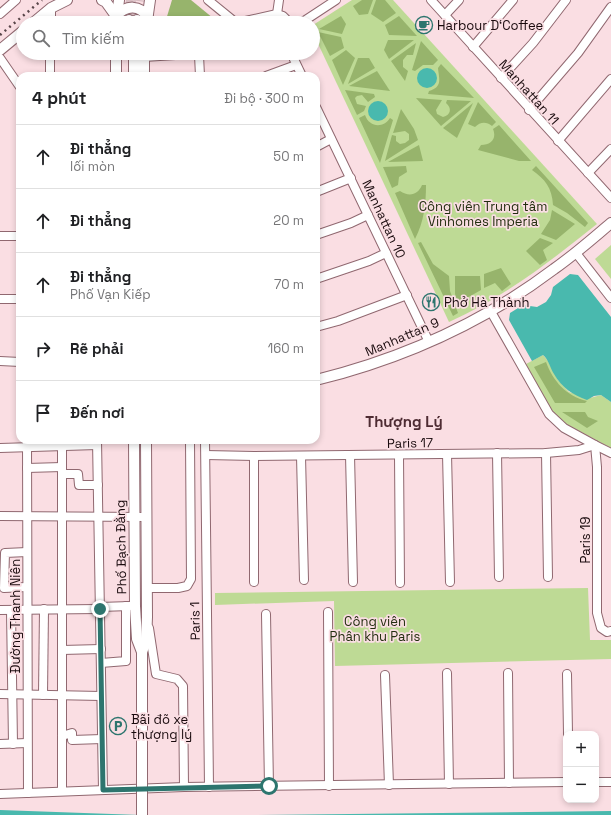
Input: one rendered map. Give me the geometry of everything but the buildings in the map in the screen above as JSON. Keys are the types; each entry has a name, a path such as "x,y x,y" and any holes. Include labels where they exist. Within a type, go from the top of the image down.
{"main road":[{"path":"102,0 106,2 114,16"},
{"path":"117,16 119,0"},
{"path":"148,16 150,0"},
{"path":"42,16 60,3"},
{"path":"118,16 122,9 130,7 143,11 145,16"},
{"path":"0,50 16,37"},
{"path":"116,60 116,72"},
{"path":"128,60 128,72"},
{"path":"135,72 139,60"},
{"path":"142,60 143,72"},
{"name":"Manhattan 9","path":"320,379 376,363 429,342 490,310 537,282 576,253 611,223"},
{"name":"Phố Bạch Đằng","path":"134,444 130,606 142,655"},
{"name":"Phố Bạch Đằng","path":"142,815 142,655 146,640 147,617 146,444"}],"street":[{"path":"0,14 16,0"},
{"path":"208,0 228,16"},
{"path":"277,14 279,0"},
{"path":"312,16 336,0"},
{"name":"Manhattan 11","path":"431,0 529,110 611,198"},
{"path":"445,15 459,0"},
{"path":"472,47 513,0"},
{"path":"501,78 533,43 566,0"},
{"path":"54,16 60,3"},
{"path":"529,110 570,63 611,7"},
{"path":"268,16 277,14 283,16"},
{"path":"0,58 16,81"},
{"path":"50,60 50,72"},
{"path":"201,72 202,60"},
{"path":"294,60 300,72"},
{"path":"277,72 296,65"},
{"path":"558,141 611,79"},
{"name":"Manhattan 10","path":"320,116 429,342"},
{"path":"320,145 331,139"},
{"path":"588,173 611,149"},
{"path":"320,190 351,178"},
{"path":"320,235 368,215"},
{"path":"0,236 16,236"},
{"path":"320,278 363,263 386,253"},
{"path":"576,253 611,298"},
{"path":"320,326 338,321 407,295"},
{"path":"0,299 16,299"},
{"path":"490,310 550,414 564,428 611,453"},
{"path":"0,361 16,362"},
{"path":"0,448 27,444"},
{"name":"Đường Thanh Niên","path":"27,444 28,793"},
{"path":"62,444 62,791"},
{"path":"97,444 103,790"},
{"path":"147,588 183,588 192,580 190,444"},
{"name":"Paris 1","path":"205,444 209,787"},
{"name":"Paris 17","path":"206,455 301,456 546,453 579,450 595,445"},
{"name":"Paris 19","path":"595,445 597,467 597,613 601,628 609,632"},
{"path":"497,453 499,577"},
{"path":"546,453 548,577"},
{"path":"447,454 450,582"},
{"path":"350,455 353,582"},
{"path":"399,455 400,583"},
{"path":"254,456 254,582"},
{"path":"301,456 304,580"},
{"path":"27,468 62,470 78,474 79,485 98,485"},
{"path":"0,516 146,517"},
{"path":"27,552 5,553 4,588 27,587"},
{"path":"0,610 130,606 126,661 101,663"},
{"path":"43,695 44,609"},
{"path":"11,610 11,694 13,744"},
{"path":"328,612 329,786"},
{"path":"266,614 269,786"},
{"path":"147,617 153,647 156,674 177,679 183,686 184,787"},
{"path":"62,650 101,649"},
{"path":"447,673 449,784"},
{"path":"508,673 510,783"},
{"path":"567,674 568,731"},
{"path":"386,675 389,785"},
{"path":"0,694 101,696"},
{"path":"62,736 72,733 72,740 102,739"},
{"path":"0,744 27,743"},
{"path":"0,794 184,787 563,782"},
{"path":"599,782 611,782"}],"green space":[{"path":"172,0 191,0 210,16 167,16"},
{"name":"Công viên Trung tâm Vinhomes Imperia","path":"352,0 393,0 597,224 526,278 488,302 449,322 320,48 320,21"},
{"path":"362,0 373,0 368,14 359,15 353,6"},
{"path":"376,0 385,0 396,13 383,22 371,14"},
{"path":"341,16 346,24 342,34 320,28"},
{"path":"399,16 417,36 389,35 385,25"},
{"path":"320,32 341,37 344,48 330,56 320,36"},
{"path":"388,40 414,40 389,59 384,50"},
{"path":"421,41 438,60 433,65 423,65 415,71 412,70"},
{"path":"416,43 413,55 407,55 403,60 403,67 408,71 405,81 391,61"},
{"path":"346,50 355,58 343,85 332,60"},
{"path":"358,58 369,58 375,68 348,84"},
{"path":"441,64 474,98 428,94 429,91 438,85 438,68"},
{"path":"377,71 390,91 349,86"},
{"path":"345,90 374,94 375,97 368,102 362,95 355,98 357,104 366,106 364,111 357,115"},
{"path":"416,98 442,100 436,110 437,114 443,117 448,115 450,111 446,103 447,100 471,101 441,126"},
{"path":"478,102 496,122 492,126 490,124 481,123 475,127 468,124"},
{"path":"473,103 457,138 443,128"},
{"path":"401,109 414,129 418,140 385,161 392,135 396,136 396,141 400,144 409,140 409,134 405,131 393,133"},
{"path":"365,115 370,122 376,125 384,124 390,118 393,120 380,163 359,118"},
{"path":"499,125 531,161 519,161 478,150 481,145 488,144 492,141 494,138 493,129"},
{"path":"419,145 423,161 388,162"},
{"path":"406,166 407,172 399,177 398,185 392,188 383,167"},
{"path":"536,166 588,223 585,227 567,213 553,205 547,184 532,170"},
{"path":"422,185 426,185 425,206 421,226 415,239 395,193 400,191 407,194 413,194 418,191"},
{"path":"552,210 575,224 556,240 541,234 550,220"},
{"path":"540,238 553,243 543,250 547,260 540,265 526,251"},
{"path":"421,242 433,264 449,276 450,291 458,313 453,316 418,243"},
{"path":"611,245 611,279 595,259"},
{"path":"501,268 511,284 502,291 495,283 484,288 484,274"},
{"path":"455,276 480,276 481,290 458,303 455,294"},
{"path":"543,355 548,361 558,380 569,392 590,398 601,395 611,402 611,448 566,424 558,418 551,409 526,364"},
{"path":"546,362 552,375 561,387 579,399 587,401 585,403 555,403 534,367"},
{"path":"562,412 585,412 588,417 598,421 587,428"},
{"name":"Công viên Phân khu Paris","path":"588,588 590,640 611,640 611,659 335,666 334,601 215,605 215,593"}],"water":[{"path":"427,68 434,71 437,78 434,85 427,88 420,85 417,78 420,71"},
{"path":"378,101 385,104 388,111 385,118 378,121 371,118 368,111 371,104"},
{"path":"570,274 578,275 611,317 611,402 601,395 594,396 587,400 568,390 557,379 547,359 543,355 532,361 509,320 510,313 523,305 537,307 546,302 551,295 553,287"},
{"path":"0,810 140,815 0,815"},
{"path":"611,811 611,815 258,815"}],"tunnel":[{"path":"129,16 131,0"},
{"path":"137,16 139,0"}],"railway":[{"path":"23,16 42,0"},
{"path":"0,35 16,22"}],"place":[{"name":"Harbour D‘Coffee","path":"424,25"},
{"name":"Phở Hà Thành","path":"431,302"},
{"name":"Bãi đõ xe thượng lý","path":"118,726"}],"district":[{"name":"Thượng Lý","path":"404,421"}],"route":[{"path":"100,609 103,790 269,786"}]}
